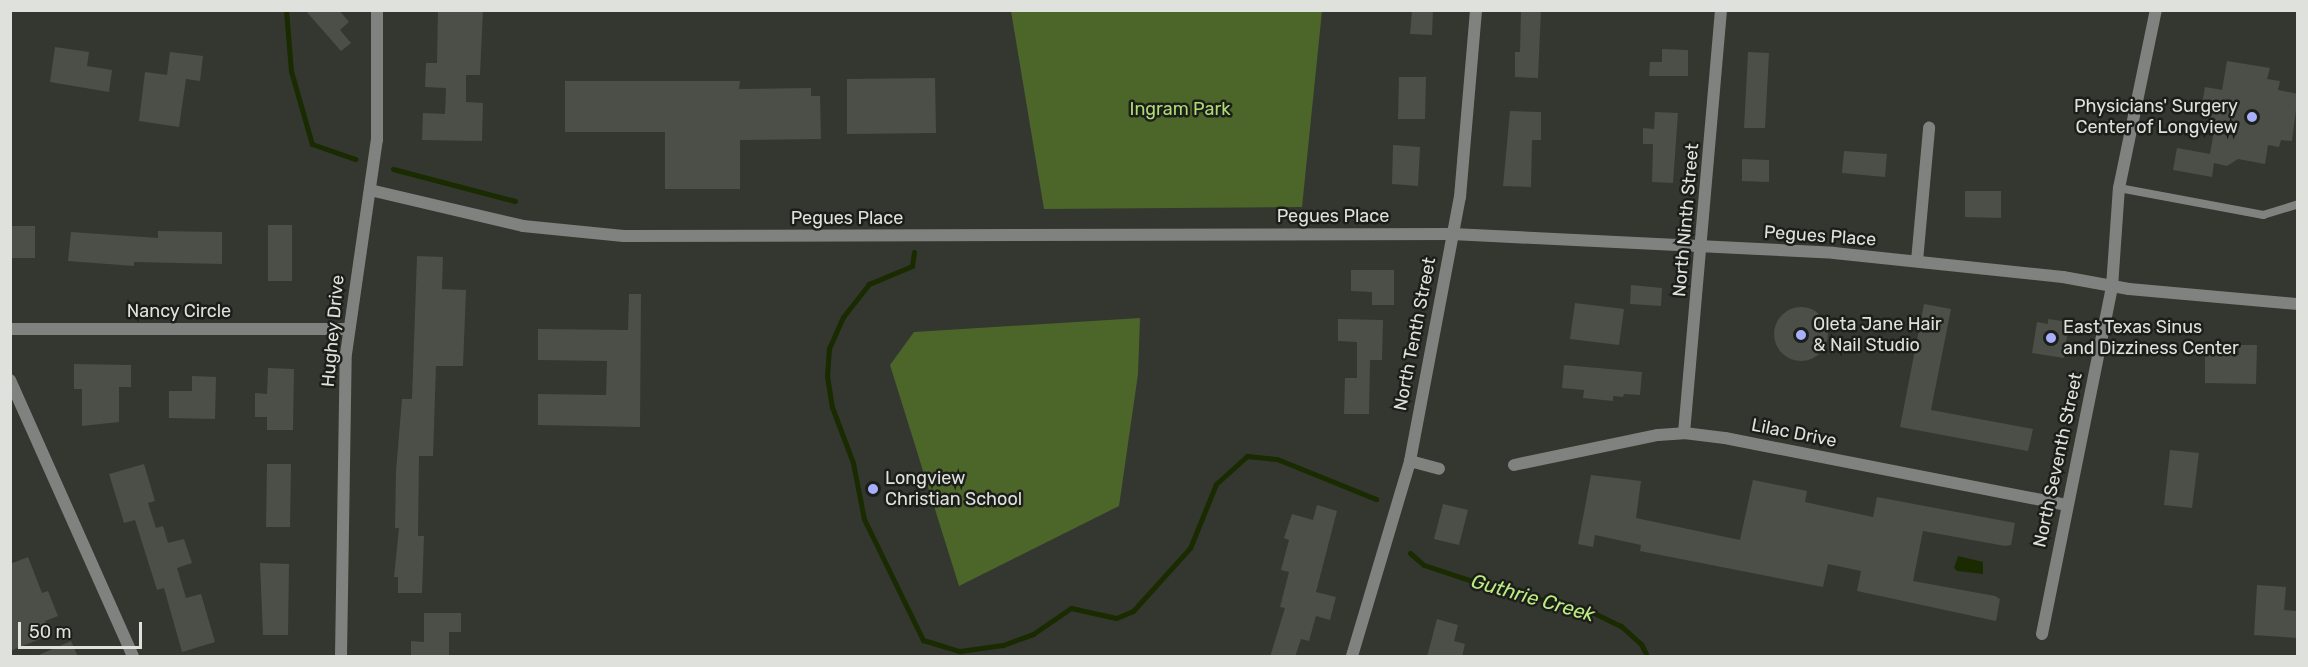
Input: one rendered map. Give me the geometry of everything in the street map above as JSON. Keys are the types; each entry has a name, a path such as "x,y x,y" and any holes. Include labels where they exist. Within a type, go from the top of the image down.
{"street":[{"name":"Hughey Drive","path":"341,657 348,329 378,131 377,10"},
{"name":"North Tenth Street","path":"1352,657 1410,462 1460,197 1476,10"},
{"name":"North Ninth Street","path":"1684,433 1721,10"},
{"name":"North Seventh Street","path":"2042,634 2112,286 2120,188 2156,10"},
{"path":"1917,261 1929,128"},
{"name":"Pegues Place","path":"370,190 524,226 624,236 1452,234 1702,246 1917,261 2073,278 2112,286 2298,304"},
{"name":"Nancy Circle","path":"10,329 348,329"},
{"path":"10,380 133,657"},
{"name":"Lilac Drive","path":"1514,465 1658,435 1684,433 1725,438 2067,505"},
{"path":"1410,462 1439,470"}],"lane":[{"path":"2120,188 2263,215 2298,204"}],"green space":[{"name":"Ingram Park","path":"1011,11 1322,11 1302,207 1044,209"},
{"path":"1140,318 1138,374 1119,506 959,586 890,365 914,332"}],"shaded area":[{"path":"1958,556 1983,562 1983,574 1957,571 1954,568"}],"building":[{"path":"305,10 339,10 349,22 340,30 351,43 341,51"},
{"path":"438,10 483,10 480,75 466,75 466,102 483,103 482,141 422,140 423,113 445,114 446,88 425,87 426,63 437,63"},
{"path":"1412,10 1433,10 1432,35 1410,34"},
{"path":"1521,10 1541,10 1538,78 1515,77 1515,52 1520,52"},
{"path":"55,47 89,52 87,66 112,70 109,92 50,82"},
{"path":"1662,49 1688,50 1688,76 1649,76 1650,62 1662,62"},
{"path":"170,52 203,56 200,81 186,79 179,127 139,121 145,72 167,75"},
{"path":"1748,52 1769,53 1765,128 1744,128"},
{"name":"Physicians' Surgery Center of Longview","path":"2227,61 2270,68 2267,79 2280,81 2278,90 2298,94 2292,141 2281,140 2279,147 2268,145 2265,164 2238,159 2227,166 2214,163 2212,177 2173,170 2177,148 2210,154 2216,119 2200,116 2205,87 2222,90"},
{"path":"1399,77 1426,77 1425,119 1398,119"},
{"path":"935,78 936,133 847,134 847,79"},
{"path":"565,81 740,81 739,89 811,88 811,96 820,96 821,139 740,140 740,189 665,189 665,132 565,132"},
{"path":"1510,111 1541,112 1541,140 1532,140 1531,187 1503,186"},
{"path":"1655,112 1678,113 1673,183 1652,182 1653,144 1643,144 1643,128 1654,129"},
{"path":"1393,145 1420,147 1418,186 1392,184"},
{"path":"1844,151 1887,154 1885,177 1842,173"},
{"path":"1742,159 1769,160 1769,182 1742,181"},
{"path":"1965,191 2001,191 2001,218 1965,217"},
{"path":"268,225 292,225 292,281 268,281"},
{"path":"10,226 35,226 35,258 10,258"},
{"path":"158,231 222,232 222,264 134,262 134,266 68,261 71,232 158,238"},
{"path":"417,256 443,257 442,289 466,290 463,366 436,366 433,456 419,456 418,536 424,536 422,593 398,593 398,577 394,577 399,528 395,528 396,471 402,399 412,399"},
{"path":"1351,270 1394,270 1394,305 1372,305 1372,292 1351,291"},
{"path":"1631,285 1662,288 1661,306 1630,304"},
{"path":"629,294 641,294 640,427 538,425 538,394 606,395 607,361 538,360 538,329 628,330"},
{"path":"1575,303 1624,309 1619,345 1570,339"},
{"path":"1924,304 1951,309 1931,410 2033,429 2028,451 1900,427"},
{"name":"Oleta Jane Hair & Nail Studio","path":"1801,307 1811,309 1820,315 1826,324 1828,334 1826,344 1820,353 1811,359 1801,361 1791,359 1782,353 1776,344 1774,334 1776,324 1782,315 1791,309"},
{"path":"1338,319 1383,320 1382,360 1370,360 1369,414 1344,414 1345,378 1357,378 1357,342 1338,341"},
{"name":"East Texas Sinus and Dizziness Center","path":"2048,319 2069,322 2064,358 2032,353 2037,322 2048,324"},
{"path":"2239,345 2257,345 2256,384 2205,383 2205,354 2239,355"},
{"path":"74,364 131,365 131,387 119,387 119,422 82,426 82,389 74,389"},
{"path":"1564,365 1642,372 1640,395 1613,396 1613,401 1583,398 1584,390 1562,388"},
{"path":"268,368 294,369 293,430 267,430 267,417 255,417 255,393 267,394"},
{"path":"192,376 216,377 215,419 169,418 169,391 192,391"},
{"path":"2170,450 2199,453 2192,508 2164,505"},
{"path":"144,464 155,501 148,503 156,528 163,526 168,543 184,539 192,563 177,568 186,598 201,594 215,642 182,652 164,588 157,590 135,520 124,523 109,474"},
{"path":"267,464 291,464 290,527 266,527"},
{"path":"1591,475 1641,481 1636,518 1740,540 1753,480 1807,491 1805,502 1873,517 1877,497 2015,523 2011,545 2005,546 1923,531 1913,581 1995,596 2000,599 1996,621 1857,591 1861,571 1828,564 1823,587 1640,551 1641,545 1595,535 1593,547 1578,544"},
{"path":"1443,504 1468,510 1459,545 1434,539"},
{"path":"1317,505 1337,511 1316,592 1336,597 1330,620 1316,616 1309,641 1301,639 1295,657 1270,657 1285,608 1280,607 1289,572 1281,570 1289,540 1284,538 1292,514 1313,520"},
{"path":"28,557 42,593 48,591 58,616 45,621 50,635 10,651 10,564"},
{"path":"260,563 289,564 288,635 263,635"},
{"path":"2257,585 2286,587 2284,610 2298,611 2298,638 2254,635"},
{"path":"424,613 461,613 461,632 449,632 449,657 411,657 411,641 424,642"},
{"path":"1437,619 1458,625 1454,641 1465,644 1462,657 1427,657"},
{"path":"71,641 78,657 34,657"}],"waterway":[{"path":"286,10 291,71 312,144 355,159"},
{"path":"393,169 515,201"},
{"path":"914,252 912,266 869,284 843,317 829,348 827,376 832,407 853,463 864,519 923,640 960,651 1003,645 1033,634 1071,608 1116,618 1133,611 1190,548 1216,484 1247,456 1277,459 1376,499"},
{"name":"Guthrie Creek","path":"1410,553 1424,565 1478,583 1594,613 1621,626 1641,644 1647,656"}],"place":[{"name":"Physicians' Surgery Center of Longview","path":"2252,117"},
{"name":"Oleta Jane Hair & Nail Studio","path":"1801,335"},
{"name":"East Texas Sinus and Dizziness Center","path":"2051,338"},
{"name":"Longview Christian School","path":"873,489"}]}
